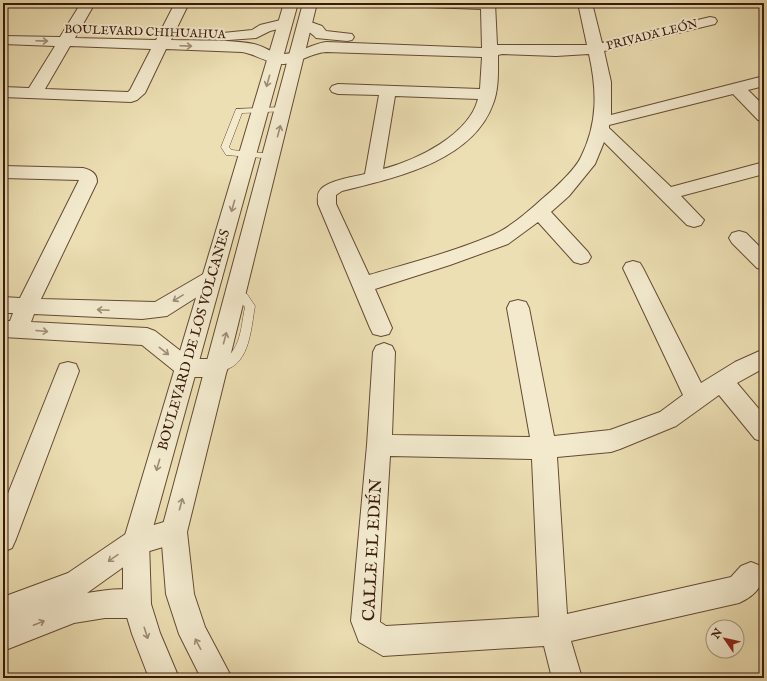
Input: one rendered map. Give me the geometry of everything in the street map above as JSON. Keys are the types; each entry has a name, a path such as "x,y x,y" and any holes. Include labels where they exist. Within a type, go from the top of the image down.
{"street":[{"path":"35,92 88,3"},
{"path":"3,92 35,92 131,97 138,93 182,3"},
{"path":"381,328 364,285 327,204 327,193 336,187 405,169 429,158 466,132 479,117 487,94 493,48 488,4 428,3"},
{"path":"364,285 443,260 502,239 540,212 562,192 589,160 601,125 603,82 585,3"},
{"name":"PRIVADA LEÓN","path":"493,48 556,51 595,49 710,20"},
{"name":"BOULEVARD CHIHUAHUA","path":"256,41 265,28 305,23 493,48"},
{"name":"BOULEVARD DE LOS VOLCANES","path":"217,678 193,634 180,594 174,532 272,157 305,23"},
{"name":"BOULEVARD DE LOS VOLCANES","path":"164,678 146,634 137,604 136,542 275,58 305,23"},
{"name":"BOULEVARD CHIHUAHUA","path":"3,29 68,35 256,41"},
{"name":"BOULEVARD CHIHUAHUA","path":"3,40 68,35"},
{"name":"BOULEVARD CHIHUAHUA","path":"256,41 263,55 275,58"},
{"path":"275,58 297,57"},
{"path":"601,125 764,81"},
{"path":"737,88 764,116"},
{"path":"338,89 487,94"},
{"path":"372,177 388,91"},
{"path":"601,125 694,220"},
{"path":"667,194 764,168"},
{"path":"3,172 83,174 88,177 88,182 27,305 10,329"},
{"path":"540,212 581,257"},
{"path":"739,238 764,263"},
{"path":"633,268 697,399"},
{"path":"3,305 142,311 159,310 212,278"},
{"path":"518,308 544,448 554,631 568,678"},
{"path":"147,337 159,310"},
{"path":"10,329 147,337 186,368 217,368"},
{"name":"CALLE EL EDÉN","path":"384,352 379,445 365,621 369,632 383,641 554,631 739,589 751,576"},
{"path":"379,445 544,448 611,441 668,419 721,381 742,368 764,358"},
{"path":"3,539 11,501 68,371"},
{"path":"721,381 764,432"},
{"path":"3,611 76,584 136,542 174,532"},
{"path":"3,637 74,609 105,604 137,604"}],"lane":[{"path":"260,109 284,109"},
{"path":"248,154 272,157"}]}
